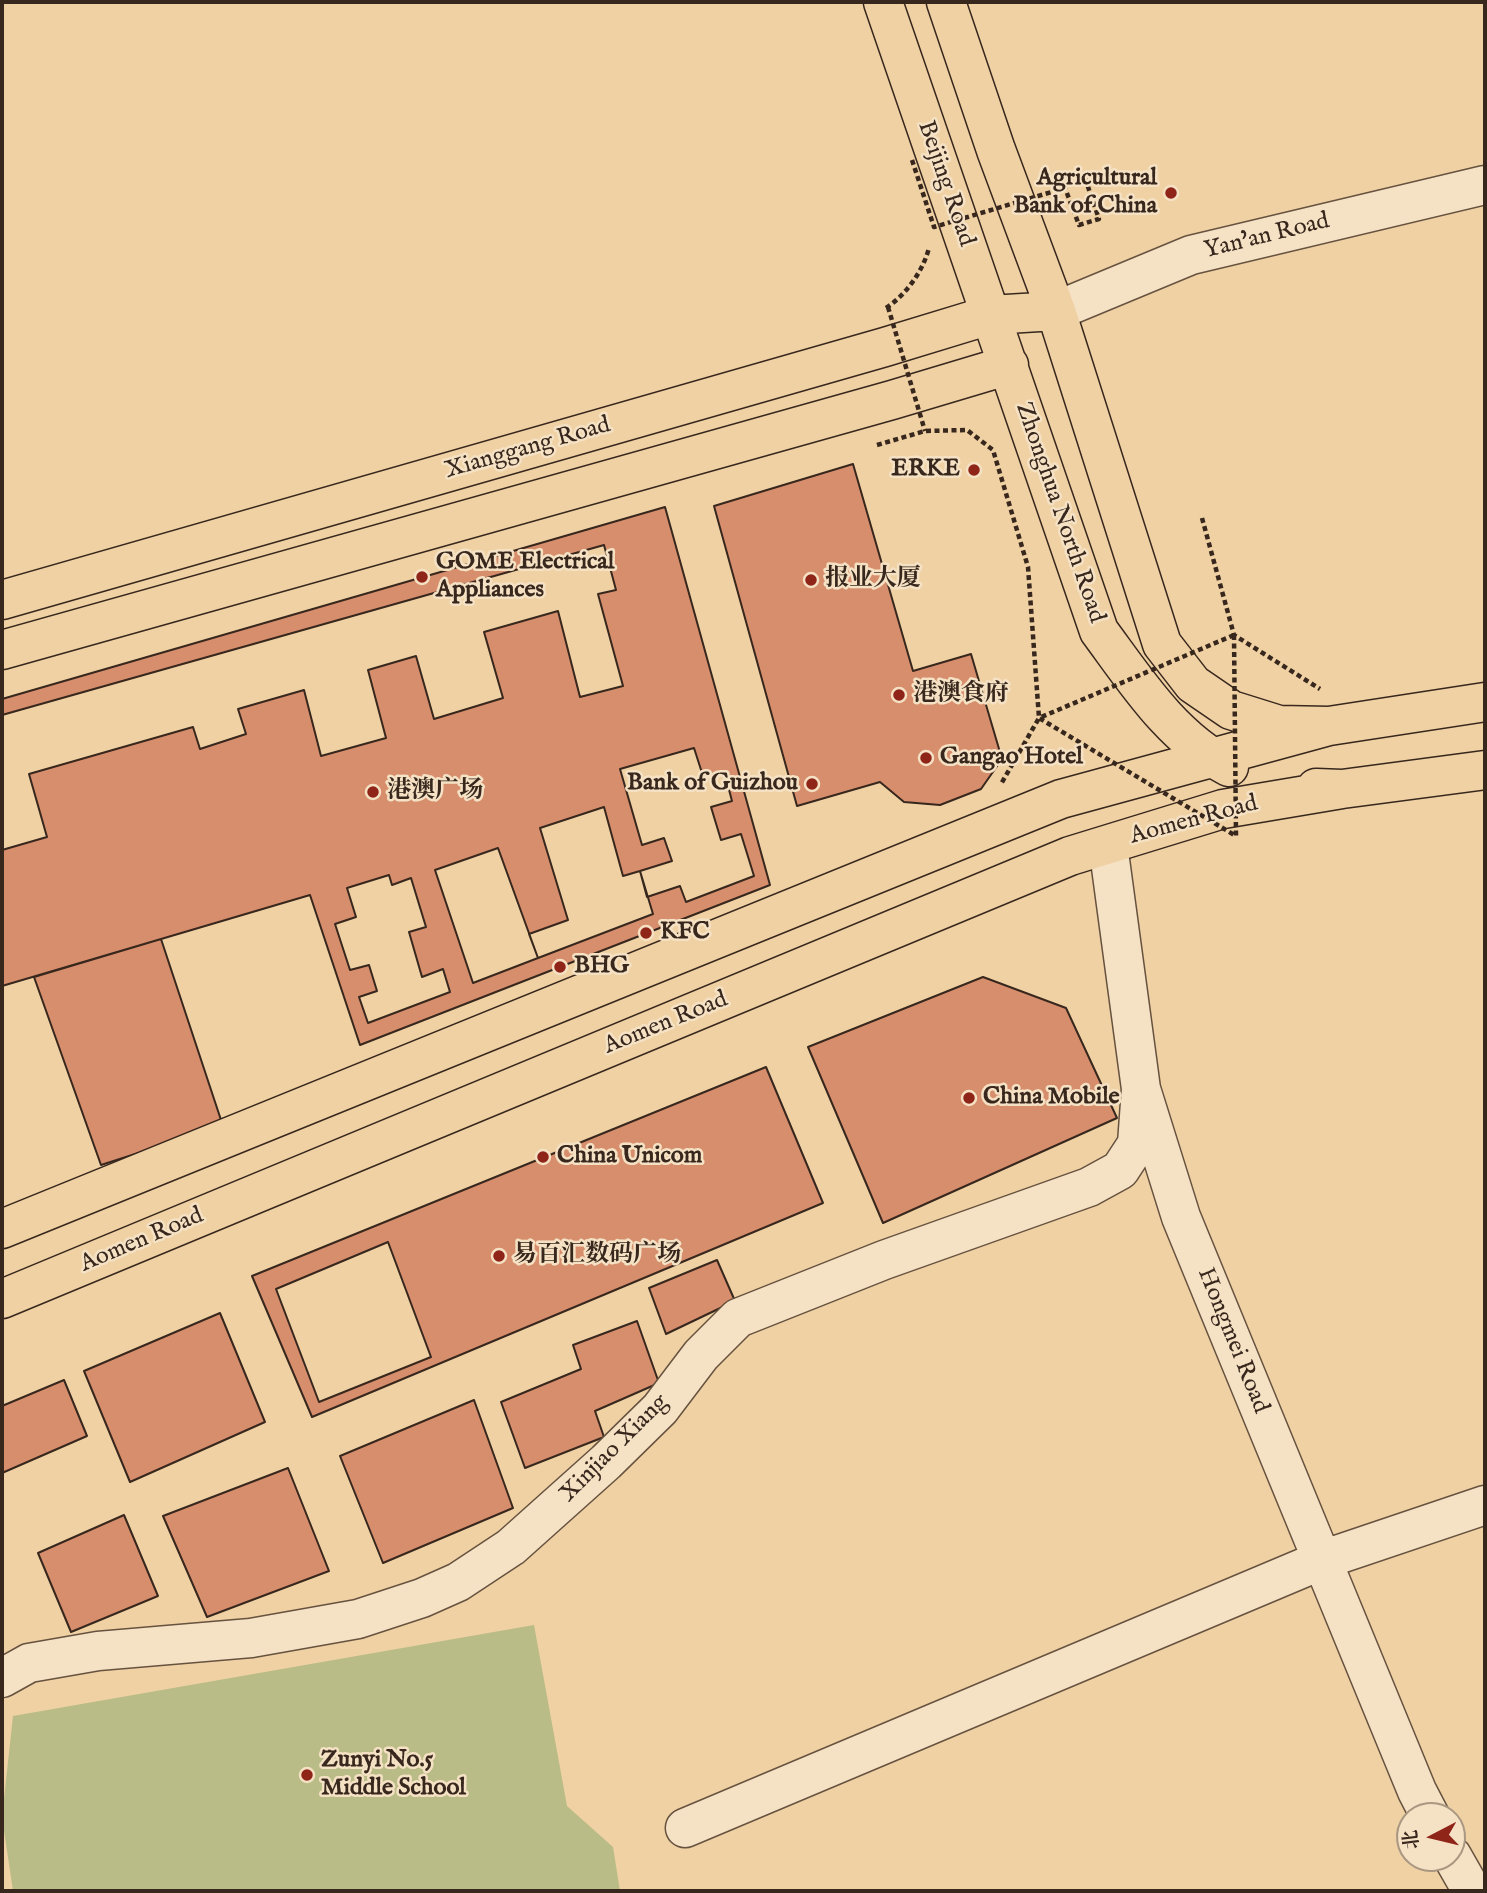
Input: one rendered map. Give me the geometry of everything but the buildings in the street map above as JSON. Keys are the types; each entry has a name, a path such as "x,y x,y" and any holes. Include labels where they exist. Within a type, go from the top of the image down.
{"main road":[{"name":"Beijing Road","path":"883,2 1009,365"},
{"path":"946,2 996,150 1056,311 1162,644 1193,684 1231,710 1279,725 1326,708 1485,702"},
{"name":"Xianggang Road","path":"2,600 990,315 1056,311"},
{"path":"1009,365 1056,311"},
{"name":"Xianggang Road","path":"2,650 865,408 1009,365"},
{"name":"Zhonghua North Road","path":"1009,365 1099,631 1158,710 1212,758 1262,784 1342,789 1485,770"},
{"path":"2,1229 1061,799 1212,758 1326,708"},
{"name":"Aomen Road","path":"2,1299 1070,856 1223,809 1342,789"}],"street":[{"name":"Yan'an Road","path":"1056,311 1191,255 1485,185"},
{"name":"Hongmei Road","path":"1108,845 1141,1089 1181,1217 1423,1802"},
{"name":"Xinjiao Xiang","path":"2,1678 29,1663 98,1651 251,1639 358,1619 422,1598 458,1582 511,1548 606,1462 660,1409 701,1355 738,1318 884,1261 1089,1187 1120,1170 1136,1144 1141,1089"},
{"path":"685,1828 1322,1560 1485,1505"},
{"path":"1461,1872 1472,1891"}],"path":[{"path":"877,311 888,307 907,290 926,258 934,227 912,160"},
{"path":"934,227 1065,188 1079,225 1099,219 1085,178"},
{"path":"888,307 925,431"},
{"path":"877,445 925,431 967,430 993,450 1028,567 1039,718 998,790"},
{"path":"1039,718 1236,836 1234,635 1202,518"},
{"path":"1039,718 1234,635"},
{"path":"1234,635 1326,708"}],"green space":[{"name":"Zunyi No.5 Middle School","path":"534,1625 567,1806 613,1847 620,1891 13,1891 2,1817 13,1716"}],"place":[{"name":"Agricultural Bank of China","path":"1171,193"},
{"name":"ERKE","path":"974,470"},
{"name":"GOME Electrical Appliances","path":"422,577"},
{"name":"报业大厦","path":"811,580"},
{"name":"港澳食府","path":"899,695"},
{"name":"Gangao Hotel","path":"926,758"},
{"name":"Bank of Guizhou","path":"812,784"},
{"name":"港澳广场","path":"373,792"},
{"name":"KFC","path":"646,933"},
{"name":"BHG","path":"560,967"},
{"name":"China Mobile","path":"969,1098"},
{"name":"China Unicom","path":"543,1157"},
{"name":"易百汇数码广场","path":"499,1256"},
{"name":"Zunyi No.5 Middle School","path":"307,1775"}]}
